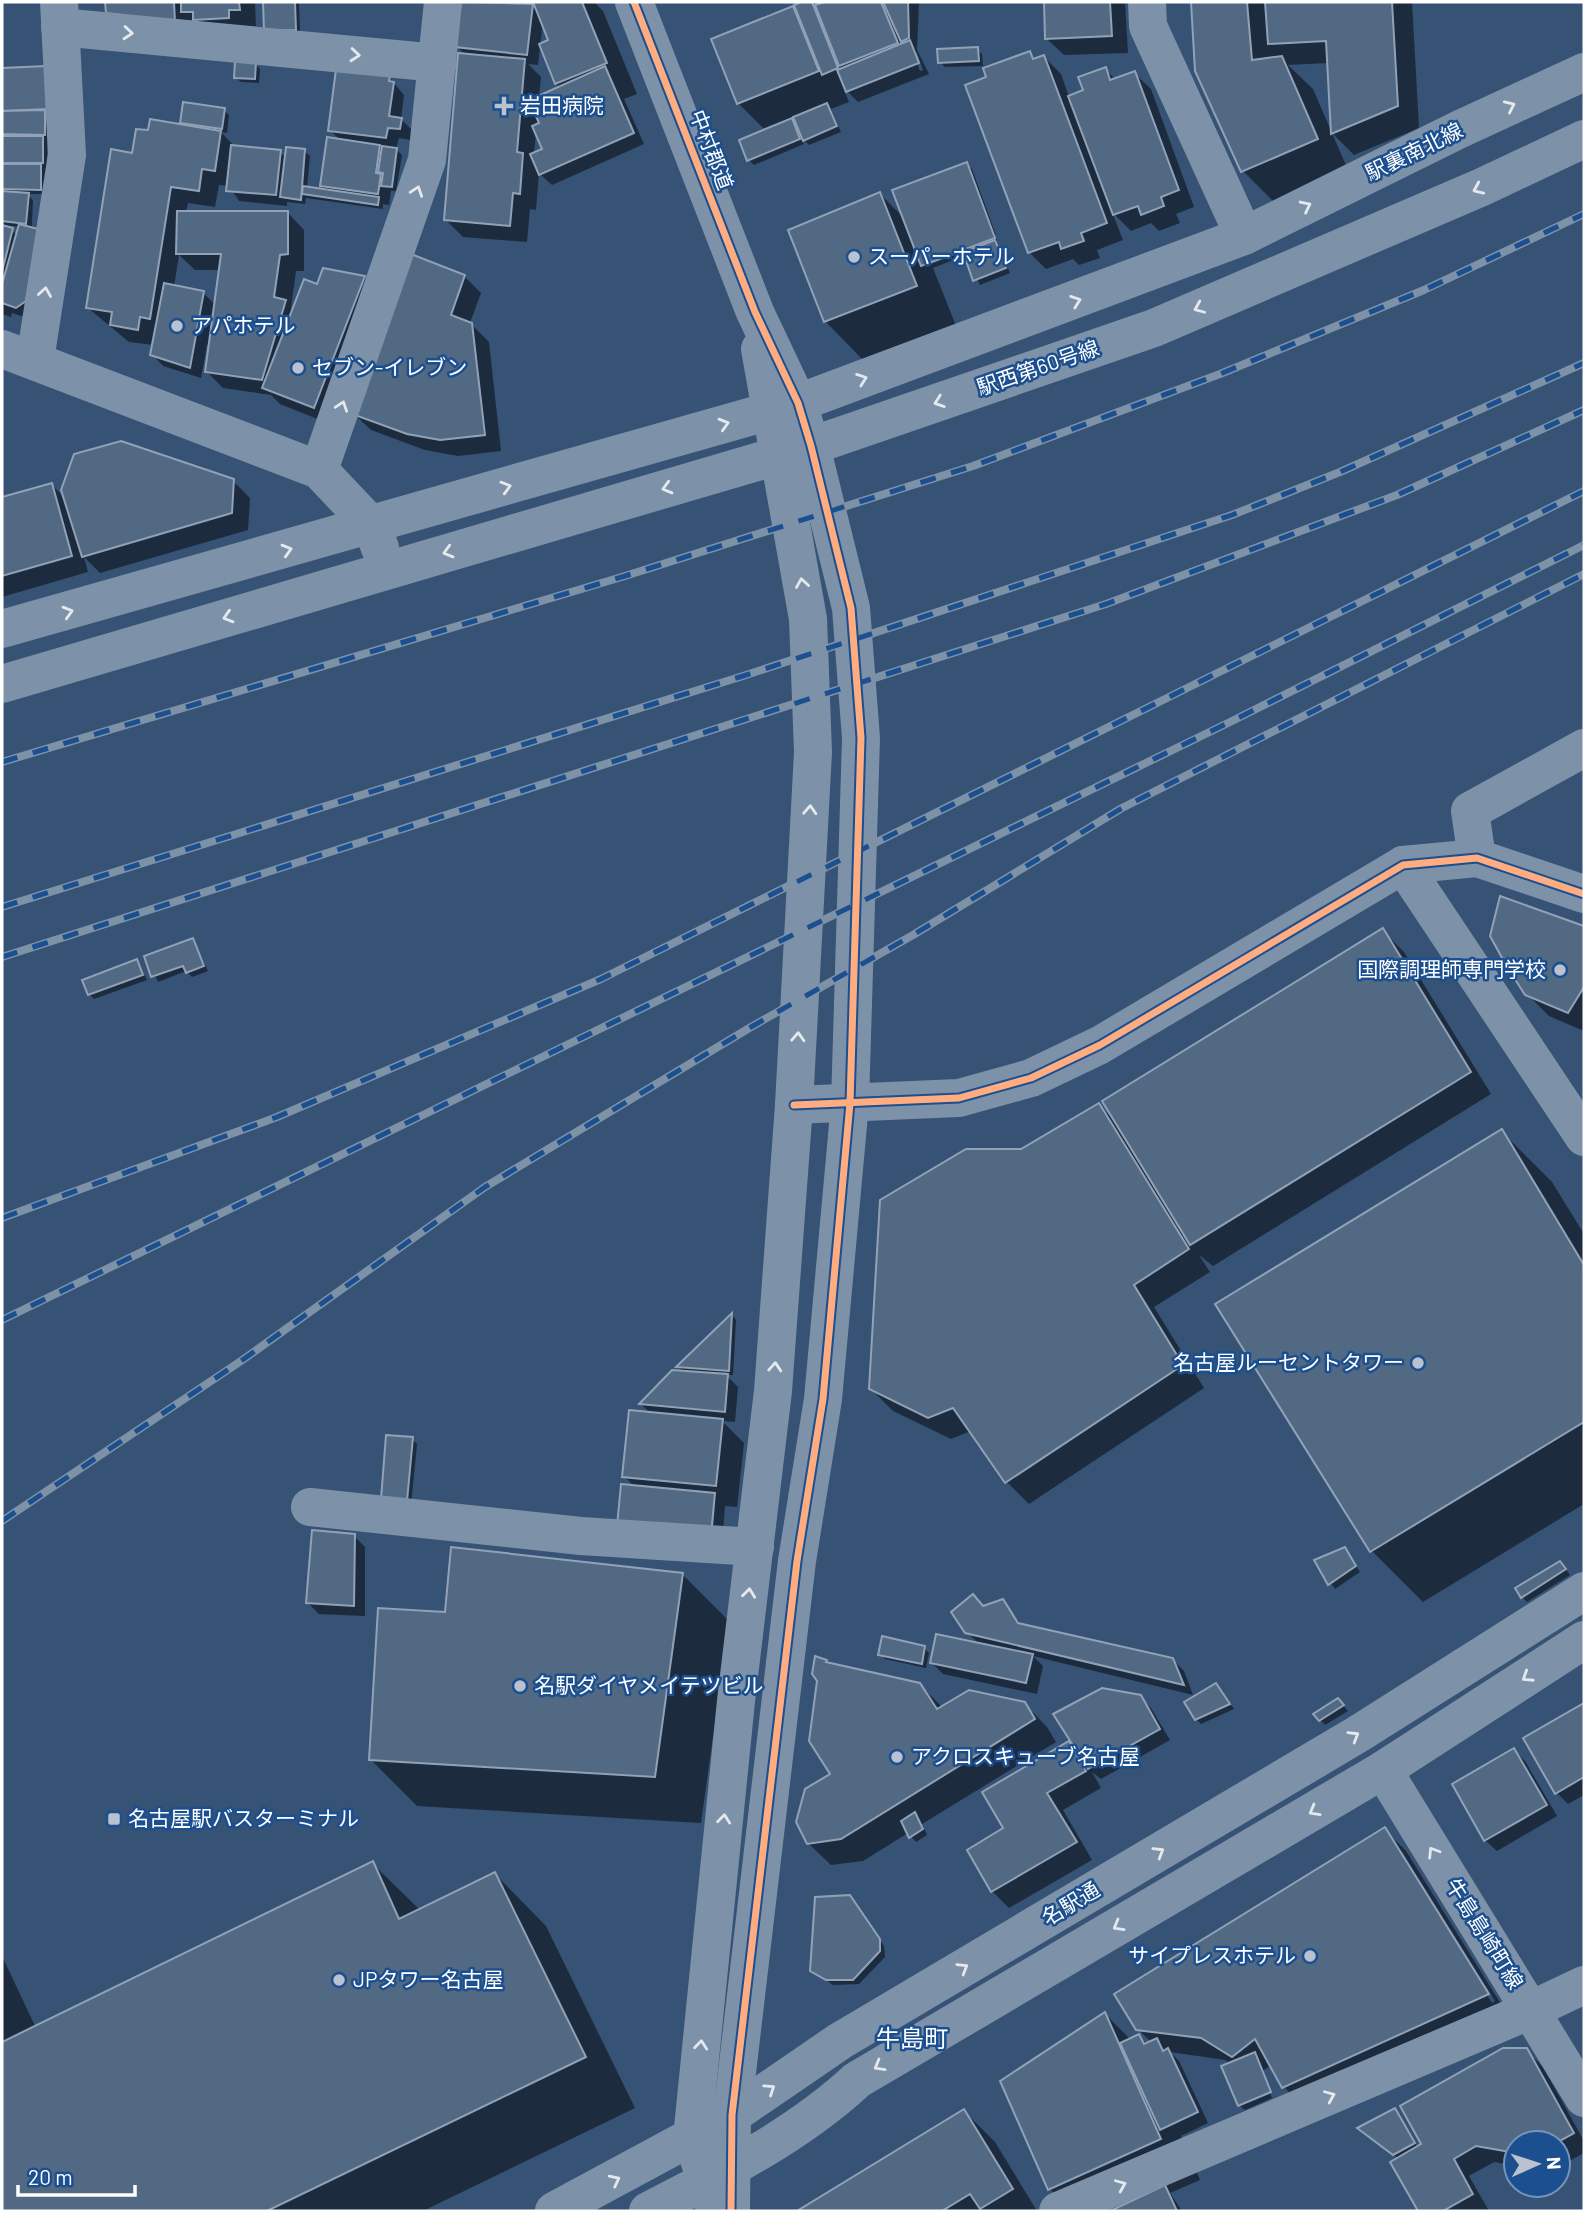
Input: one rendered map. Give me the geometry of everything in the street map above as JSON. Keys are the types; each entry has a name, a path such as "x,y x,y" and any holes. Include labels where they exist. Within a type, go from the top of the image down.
{"street":[{"path":"319,470 427,160 443,2"},
{"name":"中村郡道","path":"634,2 755,312 795,450"},
{"path":"2,629 783,407 1244,236 1148,26 1147,2"},
{"path":"387,569 372,526 319,470 18,354 67,155 60,14 438,63"},
{"name":"駅裏南北線","path":"1244,236 1458,130 1584,72"},
{"name":"駅西第60号線","path":"2,684 795,450 1154,327 1482,187 1584,138"},
{"path":"718,2187 732,2115 797,1561 823,1399 850,1103 861,738 850,608 795,450"},
{"path":"731,2211 692,2138 773,1391 794,1105 813,752 808,619 795,450"},
{"path":"1477,858 1470,811 1584,748"},
{"path":"794,1105 958,1098 1031,1078 1100,1045 1404,865 1477,858 1584,894"},
{"path":"1404,865 1584,1137"},
{"path":"310,1507 581,1536 755,1547"},
{"name":"名駅通","path":"554,2211 732,2115 840,2041 1358,1734 1584,1591"},
{"name":"名駅通","path":"648,2211 718,2187 835,2100 857,2080 1383,1770 1584,1640"},
{"name":"牛島島崎町線","path":"1383,1770 1584,2098"},
{"path":"1058,2211 1584,1985"}],"building":[{"path":"105,2 174,2 175,22 106,13"},
{"path":"181,2 239,2 240,10 229,10 229,18 193,20 193,12 181,12"},
{"path":"263,2 295,2 296,30 264,31"},
{"path":"461,2 533,4 527,55 455,47"},
{"path":"533,2 582,2 607,63 555,84 539,44 548,40"},
{"path":"812,2 838,68 822,75 794,5"},
{"path":"824,2 881,2 898,43 839,66 815,5"},
{"path":"883,2 908,2 909,38 901,42"},
{"path":"1044,2 1110,2 1112,36 1045,39"},
{"path":"1191,2 1247,2 1252,60 1282,56 1318,139 1241,172 1195,71"},
{"path":"1265,2 1392,2 1398,106 1331,134 1326,41 1268,44"},
{"path":"793,6 819,71 737,104 711,39"},
{"path":"910,40 919,63 846,92 837,70"},
{"path":"978,47 979,61 938,63 937,49"},
{"path":"1030,51 1033,59 1044,55 1107,223 1081,233 1084,241 1061,249 1059,242 1028,253 965,85 986,77 983,68"},
{"path":"458,53 525,59 517,152 523,153 520,194 513,193 510,226 444,220"},
{"path":"235,61 256,62 255,79 234,78"},
{"path":"46,66 48,109 2,111 2,68"},
{"path":"605,66 634,133 539,175 530,154 542,149 532,126 539,123 529,100"},
{"path":"1106,67 1110,80 1135,71 1179,190 1161,197 1164,206 1141,215 1138,206 1113,215 1068,96 1083,90 1078,77"},
{"path":"336,69 390,76 389,81 394,82 389,116 402,118 400,129 388,128 386,138 328,131"},
{"path":"183,102 225,108 222,129 180,123"},
{"path":"827,103 837,126 803,141 793,117"},
{"path":"45,110 45,135 2,134 2,111"},
{"path":"792,118 800,139 747,161 739,140"},
{"path":"150,119 221,131 215,171 202,169 199,191 171,187 150,319 140,317 138,330 110,325 112,312 86,308 111,149 132,153 136,129 148,130"},
{"path":"2,136 43,136 43,163 2,163"},
{"path":"327,137 380,145 376,173 381,174 378,194 320,186"},
{"path":"231,145 281,150 276,195 226,191"},
{"path":"382,146 397,148 392,187 381,186 383,173 378,172"},
{"path":"286,147 305,149 301,200 280,197"},
{"path":"967,162 995,238 921,266 892,190"},
{"path":"2,164 41,164 41,190 2,189"},
{"path":"303,186 379,197 378,205 302,194"},
{"path":"2,191 29,193 26,224 2,221"},
{"path":"880,192 917,286 824,322 788,230"},
{"path":"177,211 288,211 288,254 280,255 274,297 286,300 262,380 205,372 221,254 176,254"},
{"path":"19,224 38,229 26,301 16,308 2,303 2,284"},
{"path":"2,225 13,228 2,272"},
{"path":"995,240 1006,268 973,281 963,252"},
{"path":"411,254 465,275 451,315 472,323 485,435 440,440 407,434 352,414"},
{"path":"323,268 365,276 314,408 262,388 304,279 317,284"},
{"path":"164,283 204,291 190,368 150,355"},
{"path":"121,441 234,479 232,513 82,557 61,490 74,454"},
{"path":"52,483 72,556 2,576 2,497"},
{"path":"1500,896 1584,926 1584,987 1568,1013 1525,995 1506,965 1490,936"},
{"path":"1383,928 1471,1072 1190,1245 1102,1101"},
{"path":"193,938 204,966 186,973 183,966 151,977 144,956"},
{"path":"137,959 143,975 88,995 82,980"},
{"path":"1099,1103 1189,1249 1134,1285 1183,1365 1005,1483 953,1408 928,1418 869,1389 880,1200 966,1149 1021,1149"},
{"name":"名古屋ルーセントタワー","path":"1502,1129 1584,1265 1584,1422 1370,1552 1215,1304"},
{"path":"732,1313 729,1371 676,1367"},
{"path":"672,1370 728,1374 725,1412 639,1404"},
{"path":"629,1410 723,1419 716,1486 622,1477"},
{"path":"386,1435 413,1437 407,1501 381,1499"},
{"path":"621,1484 715,1493 711,1535 617,1526"},
{"path":"312,1530 355,1534 354,1606 306,1603"},
{"name":"名駅ダイヤメイテツビル","path":"451,1547 683,1573 655,1777 369,1760 378,1608 445,1612"},
{"path":"1345,1547 1356,1566 1328,1585 1314,1560"},
{"path":"1560,1561 1566,1569 1521,1598 1515,1588"},
{"path":"973,1594 983,1606 1003,1599 1018,1623 1173,1658 1184,1685 965,1633 951,1612"},
{"path":"936,1634 1033,1654 1026,1683 930,1663"},
{"path":"882,1636 925,1646 922,1664 878,1655"},
{"name":"アクロスキューブ名古屋","path":"815,1656 827,1660 826,1662 920,1683 937,1709 969,1690 1025,1702 1035,1719 841,1839 807,1844 796,1822 805,1789 830,1774 809,1741 817,1681 812,1674"},
{"path":"1216,1683 1230,1704 1195,1720 1184,1702"},
{"path":"1102,1688 1141,1695 1160,1729 1088,1769 1053,1714"},
{"path":"1338,1698 1344,1705 1319,1721 1313,1714"},
{"path":"1584,1703 1584,1777 1555,1794 1523,1738"},
{"path":"1069,1741 1086,1771 1047,1793 1077,1842 991,1892 967,1850 1003,1828 982,1792"},
{"path":"1514,1748 1547,1805 1484,1841 1452,1784"},
{"path":"915,1812 923,1829 909,1838 901,1821"},
{"path":"1385,1827 1489,1994 1282,2088 1255,2039 1232,2057 1201,2038 1136,2030 1114,1994"},
{"name":"JPタワー名古屋","path":"373,1861 399,1919 495,1872 586,2057 267,2211 2,2211 2,2042"},
{"path":"850,1895 880,1939 880,1951 853,1980 826,1980 810,1971 815,1897"},
{"path":"1105,2012 1161,2139 1048,2190 1000,2081"},
{"path":"1139,2034 1144,2044 1157,2038 1163,2051 1168,2048 1198,2112 1160,2130 1120,2043"},
{"path":"1503,2048 1527,2048 1572,2129 1502,2129 1502,2151 1476,2146 1454,2159 1473,2194 1443,2211 1418,2211 1390,2162 1421,2144 1400,2106"},
{"path":"1255,2052 1271,2092 1238,2106 1221,2066"},
{"path":"1395,2108 1415,2143 1393,2155 1357,2128"},
{"path":"964,2109 1013,2189 980,2209 970,2194 942,2211 797,2211"},
{"path":"1165,2185 1177,2211 1110,2211"}],"railway":[{"path":"2,762 625,576 973,466 1220,374 1424,290 1584,214"},
{"path":"2,907 743,676 1232,515 1340,472 1584,363"},
{"path":"2,957 1106,604 1397,495 1584,410"},
{"path":"2,1218 277,1117 601,979 1584,491"},
{"path":"2,1320 1228,723 1584,545"},
{"path":"2,1521 241,1361 485,1187 751,1027 913,935 1122,808 1584,574"}],"cycle path":[{"path":"634,2 755,312 798,403 851,608 861,738 850,1103 823,1399 797,1561 732,2115 731,2211"},
{"path":"794,1105 959,1098 1031,1078 1100,1045 1403,865 1477,858 1584,894"}],"place":[{"name":"岩田病院","path":"504,106"},
{"name":"スーパーホテル","path":"854,257"},
{"name":"アパホテル","path":"177,326"},
{"name":"セブン-イレブン","path":"298,368"},
{"name":"国際調理師専門学校","path":"1560,970"},
{"name":"名古屋ルーセントタワー","path":"1418,1363"},
{"name":"名駅ダイヤメイテツビル","path":"520,1686"},
{"name":"アクロスキューブ名古屋","path":"897,1757"},
{"name":"名古屋駅バスターミナル","path":"114,1819"},
{"name":"サイプレスホテル","path":"1310,1956"},
{"name":"JPタワー名古屋","path":"339,1980"}],"district":[{"name":"牛島町","path":"912,2039"}]}
